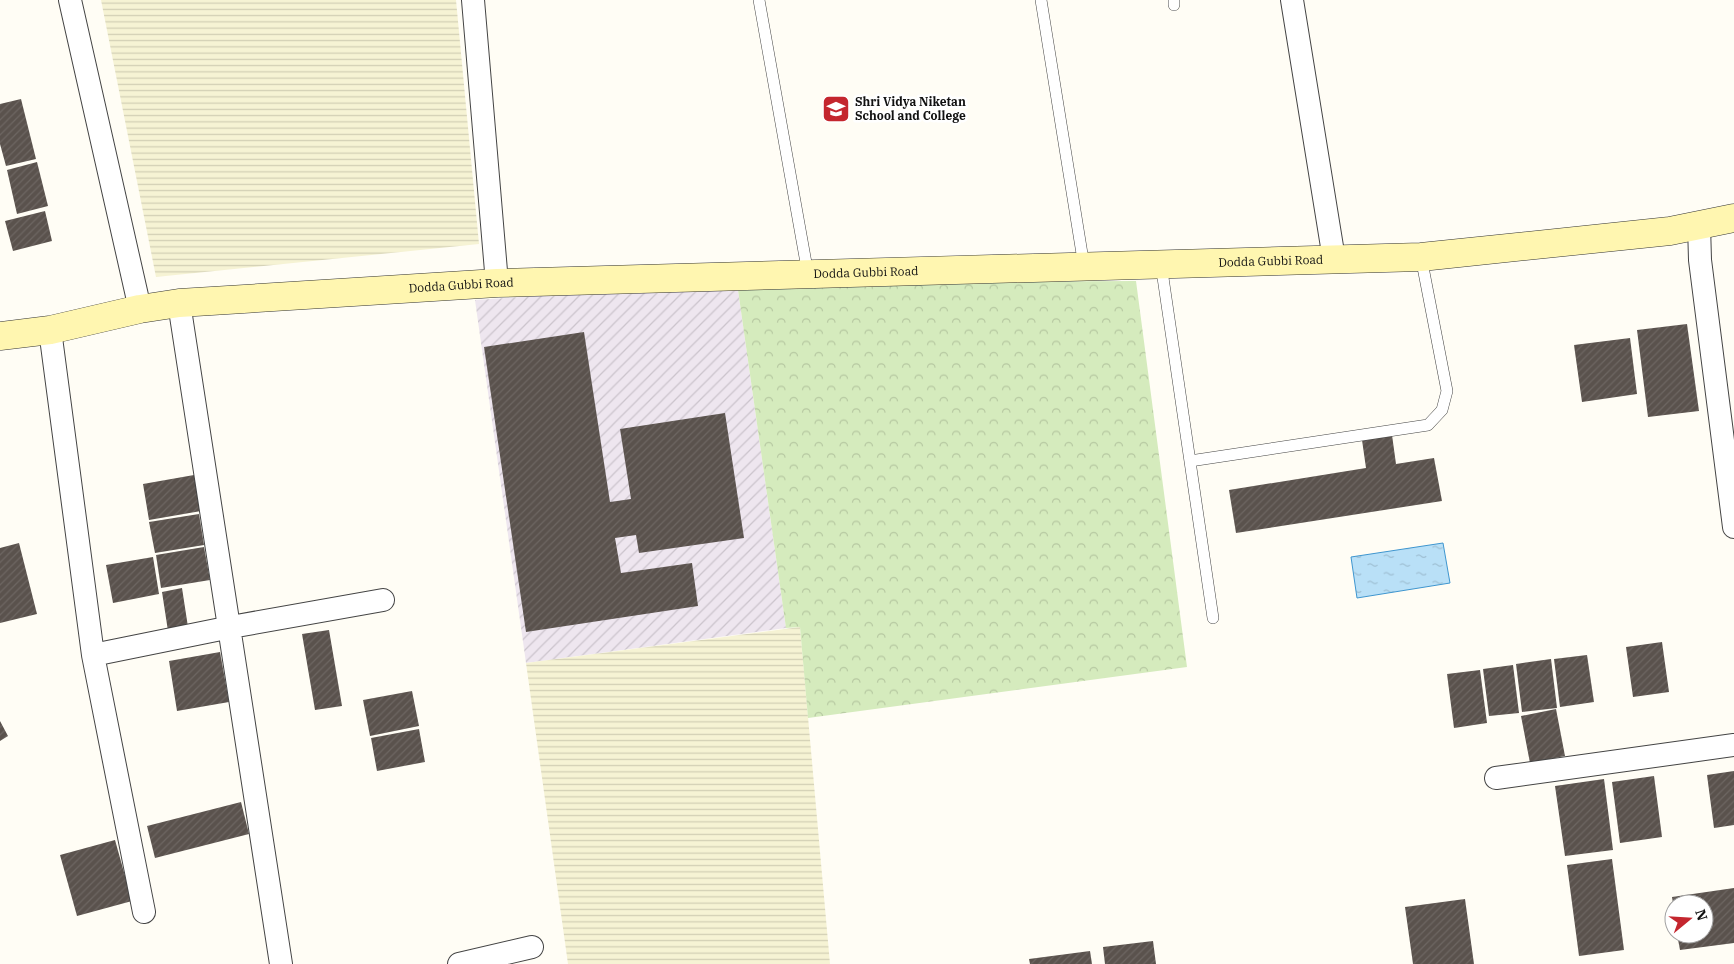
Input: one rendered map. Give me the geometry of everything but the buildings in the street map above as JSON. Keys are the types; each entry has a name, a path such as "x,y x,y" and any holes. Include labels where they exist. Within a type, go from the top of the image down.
{"main road":[{"name":"Dodda Gubbi Road","path":"0,336 50,330 140,309 180,303 497,283 1421,256 1670,231 1734,218"}],"street":[{"path":"70,0 140,309"},
{"path":"473,0 497,283"},
{"path":"1292,0 1334,259"},
{"path":"1700,225 1700,260 1734,527"},
{"path":"180,303 231,626 281,964"},
{"path":"50,330 93,655 144,912"},
{"path":"93,655 231,626 382,600"},
{"path":"1496,778 1734,745"},
{"path":"458,964 532,947"}],"lane":[{"path":"759,0 808,274"},
{"path":"1042,0 1084,266"},
{"path":"1190,461 1428,425 1442,410 1447,391 1421,256"},
{"path":"1161,264 1214,618"}],"shaded area":[{"path":"101,0 456,0 479,244 156,277"},
{"path":"737,283 786,628 526,663 475,300"},
{"path":"800,627 830,964 568,964 526,663"}],"green space":[{"path":"1136,281 1187,667 808,718 800,627 786,628 737,283"}],"water":[{"path":"1443,543 1450,583 1357,598 1351,557"}],"place":[{"name":"Shri Vidya Niketan School and College","path":"836,109"}]}
